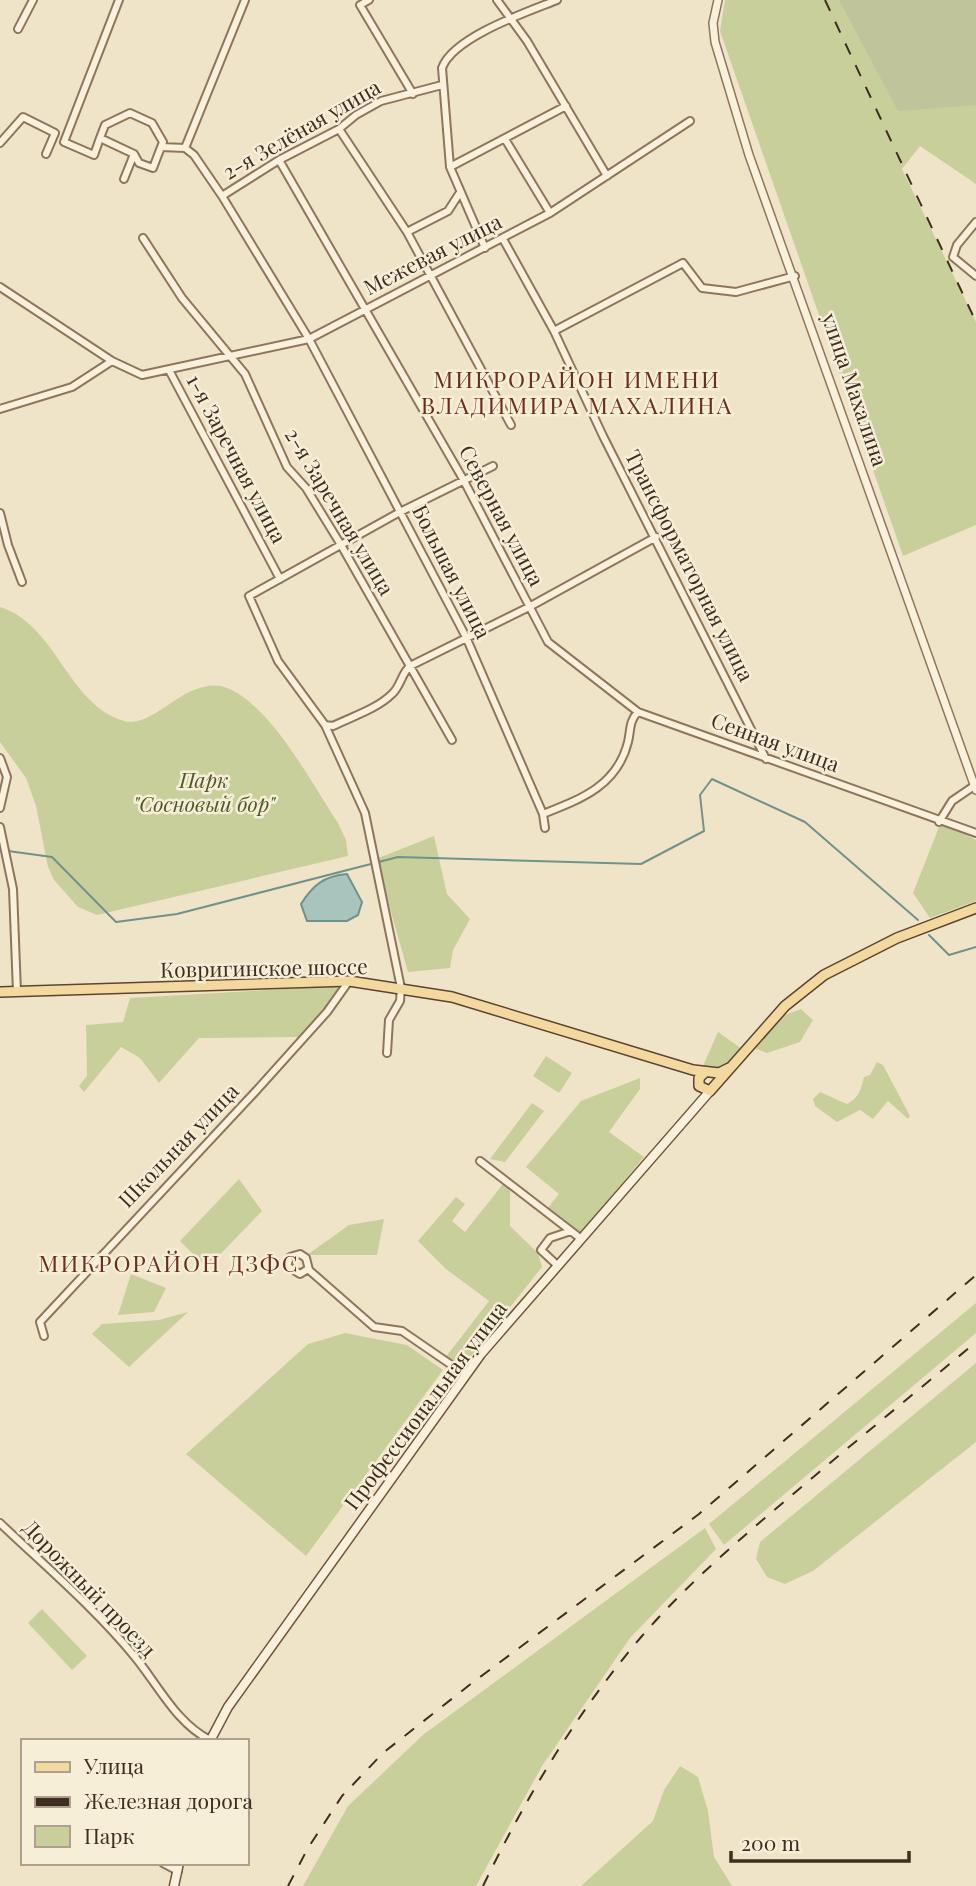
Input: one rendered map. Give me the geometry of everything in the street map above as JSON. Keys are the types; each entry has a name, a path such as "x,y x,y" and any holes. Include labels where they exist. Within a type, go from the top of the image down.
{"main road":[{"name":"Профессиональная улица","path":"211,1739 228,1707 466,1375 580,1238 785,1006 824,975 897,938 976,908"},
{"name":"Ковригинское шоссе","path":"0,992 349,981 453,997 684,1068 709,1073"},
{"name":"Ковригинское шоссе","path":"684,1068 698,1083"},
{"name":"Профессиональная улица","path":"693,1109 698,1083 709,1073 729,1068"},
{"path":"709,1073 717,1083"},
{"path":"698,1083 710,1091"},
{"path":"174,1886 179,1867"}],"street":[{"path":"18,29 33,0"},
{"path":"100,138 134,154 139,163 153,168 163,142 152,122 130,113 105,125 100,138 94,155 64,142 119,0"},
{"path":"161,147 168,150 185,148 245,0"},
{"path":"369,0 360,5 413,93"},
{"path":"497,0 566,106 607,176"},
{"path":"485,248 459,194 450,167 442,68 449,54 510,18 557,0"},
{"name":"улица Махалина","path":"718,0 713,23 719,57 749,155 795,276 975,788"},
{"name":"2-я Зелёная улица","path":"222,197 279,160 339,129 356,115 381,101 442,85"},
{"path":"450,167 566,106"},
{"path":"0,143 23,117 55,133 46,154"},
{"name":"Межевая улица","path":"169,370 309,339 550,213 690,121"},
{"path":"339,129 433,276 446,307 511,425"},
{"path":"505,139 550,213"},
{"name":"2-я Зелёная улица","path":"185,148 194,155 222,197 309,339"},
{"path":"124,179 134,154"},
{"name":"Северная улица","path":"279,160 368,308 463,479 548,642 573,664"},
{"path":"407,232 448,211 459,194"},
{"path":"976,222 957,245 953,257 976,276"},
{"name":"2-я Заречная улица","path":"143,238 182,298 233,356 256,397 287,467 306,488 341,545 452,740"},
{"name":"Трансформаторная улица","path":"503,239 554,331 766,759"},
{"path":"554,331 683,263 702,288 736,292 795,276"},
{"name":"1-я Заречная улица","path":"1,290 112,361 142,375 169,370 280,579"},
{"name":"Большая улица","path":"309,339 466,638 542,814 545,828"},
{"path":"0,409 72,387 112,361"},
{"path":"387,1053 389,1020 400,1001 401,988 365,813 325,725 278,661 251,606 249,596 400,512 493,466"},
{"path":"0,513 22,582"},
{"path":"325,725 333,726 393,694 402,673 410,666 529,607 656,537"},
{"name":"Сенная улица","path":"573,664 639,712 976,833"},
{"path":"542,814 598,789 609,779 619,767 631,718 639,712"},
{"path":"0,758 7,777 0,808"},
{"path":"939,821 952,801 975,788"},
{"path":"0,827 13,889 17,992"},
{"name":"Школьная улица","path":"44,1336 40,1322 300,1042 345,991 349,981"},
{"path":"480,1161 580,1238"},
{"path":"557,1265 541,1250 550,1238 571,1231"},
{"path":"308,1269 374,1327 402,1331 466,1375"},
{"name":"Дорожный проезд","path":"0,1523 135,1657 155,1687 197,1734 208,1739"}],"green space":[{"path":"725,0 976,0 976,184 920,146 902,169 976,322 976,525 903,556 720,31"},
{"path":"839,0 976,0 976,105 898,111"},
{"name":"Парк \"Сосновый бор\"","path":"0,607 19,616 35,630 89,699 105,712 124,721 145,719 188,693 207,686 221,686 243,697 275,728 303,768 338,823 346,840 348,856 97,915 78,907 54,880 48,867 36,806 26,778 0,742"},
{"path":"941,822 976,840 976,901 930,918 913,893"},
{"path":"434,836 447,894 470,919 453,950 450,968 408,972 376,859"},
{"path":"337,986 338,993 299,1037 199,1038 159,1083 140,1058 121,1047 84,1092 79,1086 87,1076 86,1025 123,1022 130,998"},
{"path":"801,1009 813,1020 800,1042 767,1053 754,1048 782,1016"},
{"path":"718,1032 742,1049 722,1070 702,1068"},
{"path":"546,1056 572,1073 559,1093 533,1076"},
{"path":"877,1062 883,1065 910,1116 908,1119 888,1101 873,1119 860,1110 837,1122 815,1106 813,1099 820,1092 847,1104 851,1102 859,1093 864,1077 870,1075"},
{"path":"640,1078 640,1089 609,1132 644,1157 580,1234 547,1209 559,1194 526,1167 581,1101"},
{"path":"532,1103 544,1111 505,1162 490,1159"},
{"path":"239,1179 262,1211 207,1268 180,1241"},
{"path":"503,1184 510,1190 510,1226 538,1253 542,1267 461,1369 445,1358 489,1301 446,1269 418,1241 456,1197 465,1204 452,1221 465,1232"},
{"path":"384,1219 377,1255 307,1255 349,1225"},
{"path":"131,1274 166,1288 154,1312 118,1315"},
{"path":"976,1303 976,1333 724,1545 709,1524"},
{"path":"188,1312 129,1367 92,1334 102,1324 159,1320"},
{"path":"345,1333 407,1345 443,1370 306,1556 186,1454 308,1344"},
{"path":"976,1363 976,1442 813,1571 785,1584 767,1577 756,1559 760,1542"},
{"path":"705,1528 716,1549 630,1638 542,1766 476,1886 303,1886 348,1806 424,1734"},
{"path":"42,1609 87,1656 72,1670 28,1623"},
{"path":"680,1766 698,1777 708,1811 714,1857 732,1886 581,1886 653,1821 664,1790"}],"water":[{"path":"347,874 362,902 358,915 347,921 307,921 301,904 310,892 326,879"}],"waterway":[{"path":"8,851 52,857 116,922 177,914 398,857 641,864 704,831 700,795 712,779 805,822 918,920"},
{"path":"929,935 949,955 976,947"}],"railway":[{"path":"825,0 976,322"},
{"path":"288,1886 308,1848 342,1796 383,1753 472,1683 699,1514 976,1275"},
{"path":"483,1886 535,1788 574,1725 618,1665 659,1617 753,1528 976,1342"}],"district":[{"name":"МИКРОРАЙОН ИМЕНИ ВЛАДИМИРА МАХАЛИНА","path":"577,393"},
{"name":"МИКРОРАЙОН ДЗФС","path":"169,1264"}]}
